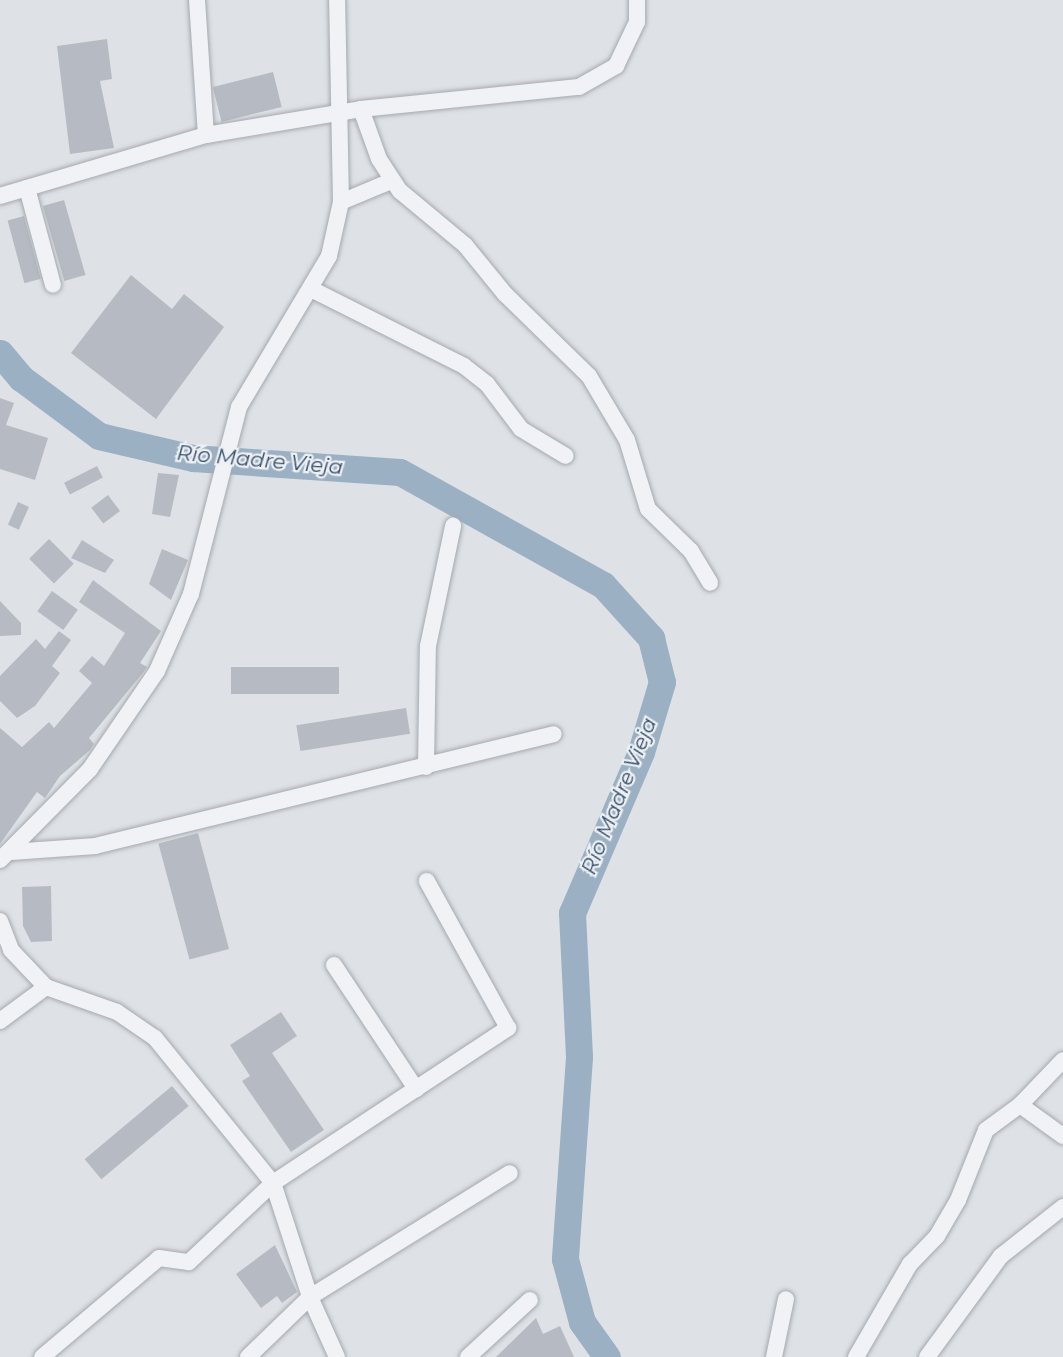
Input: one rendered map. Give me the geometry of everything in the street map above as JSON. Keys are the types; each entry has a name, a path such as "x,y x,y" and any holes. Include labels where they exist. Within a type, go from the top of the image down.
{"street":[{"path":"197,0 206,135"},
{"path":"6,856 90,769 157,672 191,594 239,407 313,290 329,255 341,202 342,111 337,0"},
{"path":"0,196 206,135 342,111 579,87 616,66 637,22 638,0"},
{"path":"361,109 391,181 465,245 512,302 589,376 627,440 648,509 691,551 710,583"},
{"path":"341,202 391,181"},
{"path":"27,188 53,285"},
{"path":"313,290 464,366 487,384 521,429 566,456"},
{"path":"426,767 428,646 453,525"},
{"path":"6,856 95,846 554,734"},
{"path":"42,1357 159,1258 189,1262 273,1183 508,1028 427,881"},
{"path":"0,921 11,950 46,987 117,1012 155,1038 273,1183 310,1297 337,1357"},
{"path":"334,965 416,1089"},
{"path":"0,1021 46,987"},
{"path":"856,1357 910,1264 952,1209 986,1130 1020,1105 1063,1060"},
{"path":"1020,1105 1063,1136"},
{"path":"248,1357 310,1297 510,1173"},
{"path":"927,1357 1002,1256 1063,1208"},
{"path":"774,1357 786,1299"},
{"path":"468,1357 530,1300"}],"building":[{"path":"107,39 112,79 100,81 114,148 70,154 57,46"},
{"path":"273,72 282,107 222,122 213,87"},
{"path":"64,200 85,275 64,281 43,206"},
{"path":"24,216 41,279 24,283 8,220"},
{"path":"131,275 172,309 184,294 224,327 156,419 71,353"},
{"path":"0,398 14,403 6,425 48,438 35,480 0,469"},
{"path":"97,466 103,478 70,494 64,483"},
{"path":"158,473 179,475 170,517 152,514"},
{"path":"108,495 120,511 103,524 91,508"},
{"path":"18,502 29,507 19,530 8,525"},
{"path":"49,539 74,564 54,584 29,559"},
{"path":"82,540 114,560 105,573 71,558"},
{"path":"162,549 188,560 171,600 149,584"},
{"path":"93,580 161,631 140,663 147,667 89,738 94,744 90,750 60,776 45,798 37,792 0,844 0,728 22,747 49,722 54,728 92,683 79,671 92,656 104,666 125,633 79,602"},
{"path":"52,591 78,610 63,630 37,611"},
{"path":"0,601 21,623 21,635 0,636"},
{"path":"59,631 71,640 52,666 60,673 35,706 17,718 0,701 0,676 36,639 45,649"},
{"path":"231,667 339,667 339,694 231,694"},
{"path":"406,708 410,734 300,751 296,725"},
{"path":"198,833 229,949 189,960 158,844"},
{"path":"51,886 52,941 31,942 23,926 22,887"},
{"path":"281,1012 297,1036 272,1053 324,1130 291,1152 242,1081 250,1076 230,1045"},
{"path":"172,1086 189,1106 101,1179 85,1159"},
{"path":"275,1245 297,1292 282,1303 277,1296 261,1308 236,1274"},
{"path":"536,1318 543,1334 560,1326 574,1357 496,1357"}],"waterway":[{"name":"Río Madre Vieja","path":"0,353 21,378 99,436 193,458 400,472 603,585 651,638 662,682 641,752 572,913 579,1057 565,1259 582,1322 607,1357"}]}
